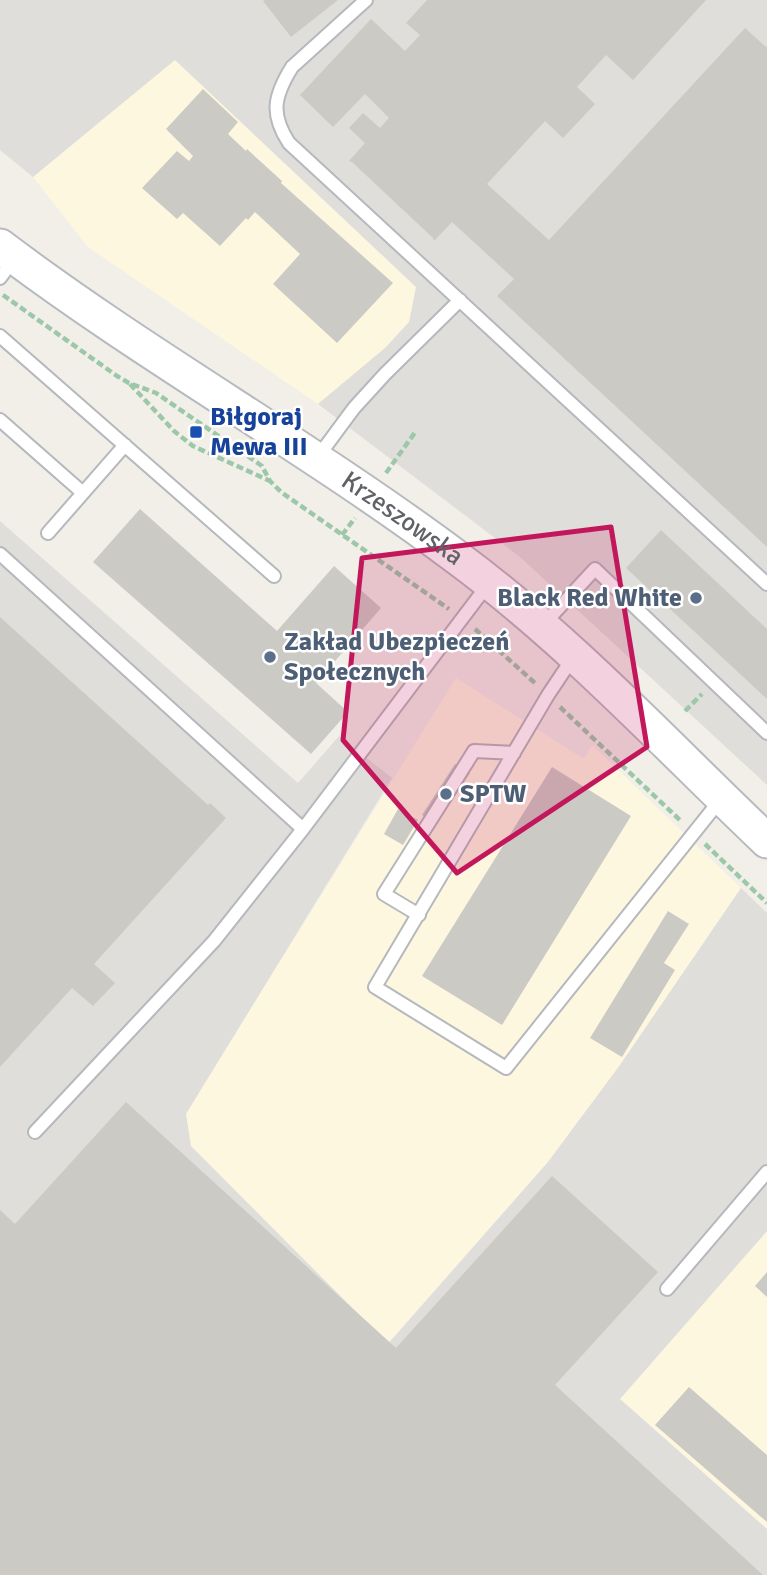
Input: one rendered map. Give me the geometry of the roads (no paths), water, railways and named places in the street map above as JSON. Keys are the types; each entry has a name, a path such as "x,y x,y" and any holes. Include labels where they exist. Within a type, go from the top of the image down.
{"main road":[{"name":"Krzeszowska","path":"5,261 87,309 316,460 489,582 575,656 767,841"}],"lane":[{"path":"366,0 292,67 278,93 276,109 280,129 289,143 767,584"},
{"path":"316,460 354,408 460,300"},
{"path":"0,336 274,576"},
{"path":"0,420 83,493"},
{"path":"48,533 125,445"},
{"path":"0,554 303,829"},
{"path":"542,626 595,569 767,733"},
{"path":"35,1132 214,940 303,829 489,582"},
{"path":"575,656 548,695 375,987 506,1068 722,798"},
{"path":"419,915 384,894 474,751 514,753"},
{"path":"667,1289 767,1172"}],"place":[{"name":"Biłgoraj Mewa III","path":"196,432"},
{"name":"Black Red White","path":"696,598"},
{"name":"Zakład Ubezpieczeń Społecznych","path":"270,657"},
{"name":"SPTW","path":"446,794"}]}
